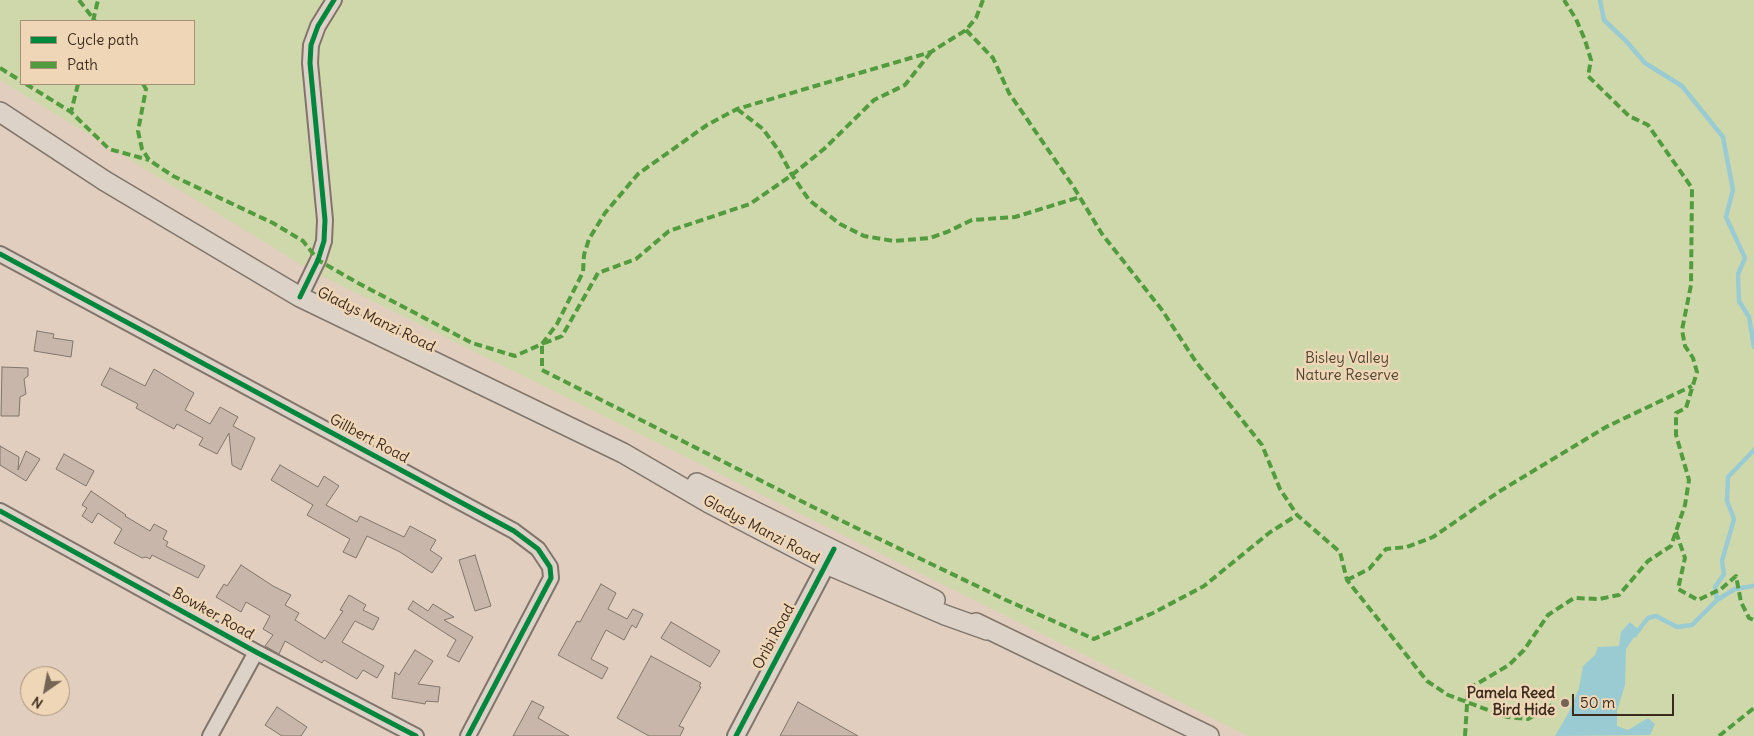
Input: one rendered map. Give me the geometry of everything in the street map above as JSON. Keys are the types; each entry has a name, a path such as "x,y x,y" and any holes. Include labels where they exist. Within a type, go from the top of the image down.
{"main road":[{"name":"Gladys Manzi Road","path":"0,112 105,181 300,297 623,454 659,465 830,557 908,586 987,630 1209,736"}],"street":[{"path":"300,297 318,260 324,241 325,220 310,63 311,45 318,26 334,0"},
{"name":"Gillbert Road","path":"0,254 514,531 538,549 550,567 551,578 468,736"},
{"name":"Bowker Road","path":"0,511 256,652 416,736"},
{"name":"Oribi Road","path":"736,736 830,557"},
{"path":"210,736 256,652"}],"green space":[{"name":"Bisley Valley Nature Reserve","path":"0,0 1754,0 1754,736 1248,736 310,270 0,80"}],"water":[{"path":"1630,622 1639,630 1626,649 1625,685 1617,711 1617,726 1628,730 1648,718 1655,724 1650,735 1555,736 1569,712 1579,688 1583,666 1595,655 1598,647 1619,646 1621,632"}],"building":[{"path":"37,331 54,334 53,338 73,341 71,357 34,351"},
{"path":"2,367 28,368 28,376 24,379 26,394 20,397 19,416 1,416"},
{"path":"110,368 145,386 154,369 194,393 185,410 210,424 220,407 238,417 233,426 255,438 241,470 232,465 229,433 217,454 199,445 203,438 177,424 174,429 136,408 138,404 101,385"},
{"path":"0,446 19,457 18,470 26,451 40,459 26,481 0,465"},
{"path":"64,454 94,471 86,486 56,469"},
{"path":"280,465 318,487 324,476 339,486 326,505 357,522 360,516 404,537 410,526 436,540 430,550 442,558 432,573 400,552 367,536 356,558 343,552 350,539 307,515 313,505 271,480"},
{"path":"91,491 125,516 150,531 154,524 167,531 163,539 168,542 166,546 205,566 198,578 152,555 150,559 142,558 114,543 122,529 98,513 92,523 82,516 87,508 82,505"},
{"path":"475,555 491,606 475,611 459,560"},
{"path":"241,565 273,586 291,595 285,605 299,613 295,620 325,639 343,611 340,610 349,595 366,605 363,610 379,618 373,630 355,621 342,642 384,666 377,678 363,670 357,679 324,660 322,663 285,641 279,654 265,646 273,635 263,629 270,616 246,602 241,612 216,597 224,584 227,586"},
{"path":"601,584 616,593 608,609 627,619 633,609 643,614 636,628 632,625 624,640 606,630 591,659 608,668 602,679 558,655 577,621 580,622"},
{"path":"413,601 428,611 433,604 454,617 444,620 473,637 459,662 447,656 456,640 408,609"},
{"path":"671,622 720,651 710,667 661,638"},
{"path":"415,650 433,661 418,684 440,687 438,702 426,701 425,704 392,698 395,672 399,675"},
{"path":"651,656 701,683 699,686 701,687 679,726 684,728 680,736 649,736 617,718"},
{"path":"532,701 544,707 538,718 569,736 513,736"},
{"path":"798,702 858,736 780,736"},
{"path":"277,707 307,727 301,736 282,736 265,725"}],"waterway":[{"path":"1600,0 1604,20 1645,63 1682,86 1723,137 1733,190 1726,217 1745,258 1738,274 1739,301 1749,317 1754,347"},
{"path":"1717,600 1715,587 1724,574 1722,561 1734,519 1727,501 1728,477 1754,450"},
{"path":"1635,635 1648,618 1656,616 1677,627 1692,625 1717,600 1735,589 1754,586"}],"marked path":[{"path":"79,0 94,20"},
{"path":"93,20 98,0"},
{"path":"144,85 146,89 138,131 142,149 149,160 173,176 273,223 303,241 318,260 358,283 472,343 515,356 542,344 557,324 583,272 584,255 589,239 605,213 638,174 707,125 737,109 931,52 966,30 976,18 983,0"},
{"path":"1465,736 1468,689 1509,665 1524,650 1548,615 1574,598 1599,599 1619,595 1648,561 1671,546 1685,505 1689,480 1676,435 1676,413 1686,408 1697,372 1693,358 1685,346 1682,330 1691,285 1692,188 1648,125 1629,116 1588,76 1591,60 1585,40 1576,19 1564,0"},
{"path":"966,30 993,58 1009,93 1073,186 1102,234 1162,310 1196,362 1262,445 1280,489 1297,515 1340,552 1347,580 1427,681 1448,695 1507,717 1528,719 1552,705"},
{"path":"931,52 905,85 874,100 824,149 792,175 750,204 669,231 636,259 598,273 562,336 542,344 542,370 815,508 1006,600 1094,639 1153,613 1204,586 1269,533 1297,515"},
{"path":"0,68 20,80"},
{"path":"28,85 71,112"},
{"path":"78,85 71,112 109,149 149,160"},
{"path":"737,109 763,129 809,200 840,224 864,236 894,241 930,238 972,220 1015,217 1080,197"},
{"path":"1347,580 1369,569 1386,549 1407,547 1433,537 1500,491 1606,427 1692,386"},
{"path":"1676,532 1685,558 1678,589 1698,600 1721,589 1736,576 1741,602 1749,618 1754,620"},
{"path":"1719,736 1754,708"}],"cycle path":[{"path":"300,297 318,260 324,241 325,220 310,63 311,45 318,26 334,0"},
{"path":"0,254 514,531 538,549 550,567 551,578 468,736"},
{"path":"0,511 256,652 416,736"},
{"path":"736,736 834,549"}],"place":[{"name":"Pamela Reed Bird Hide","path":"1565,703"}]}
